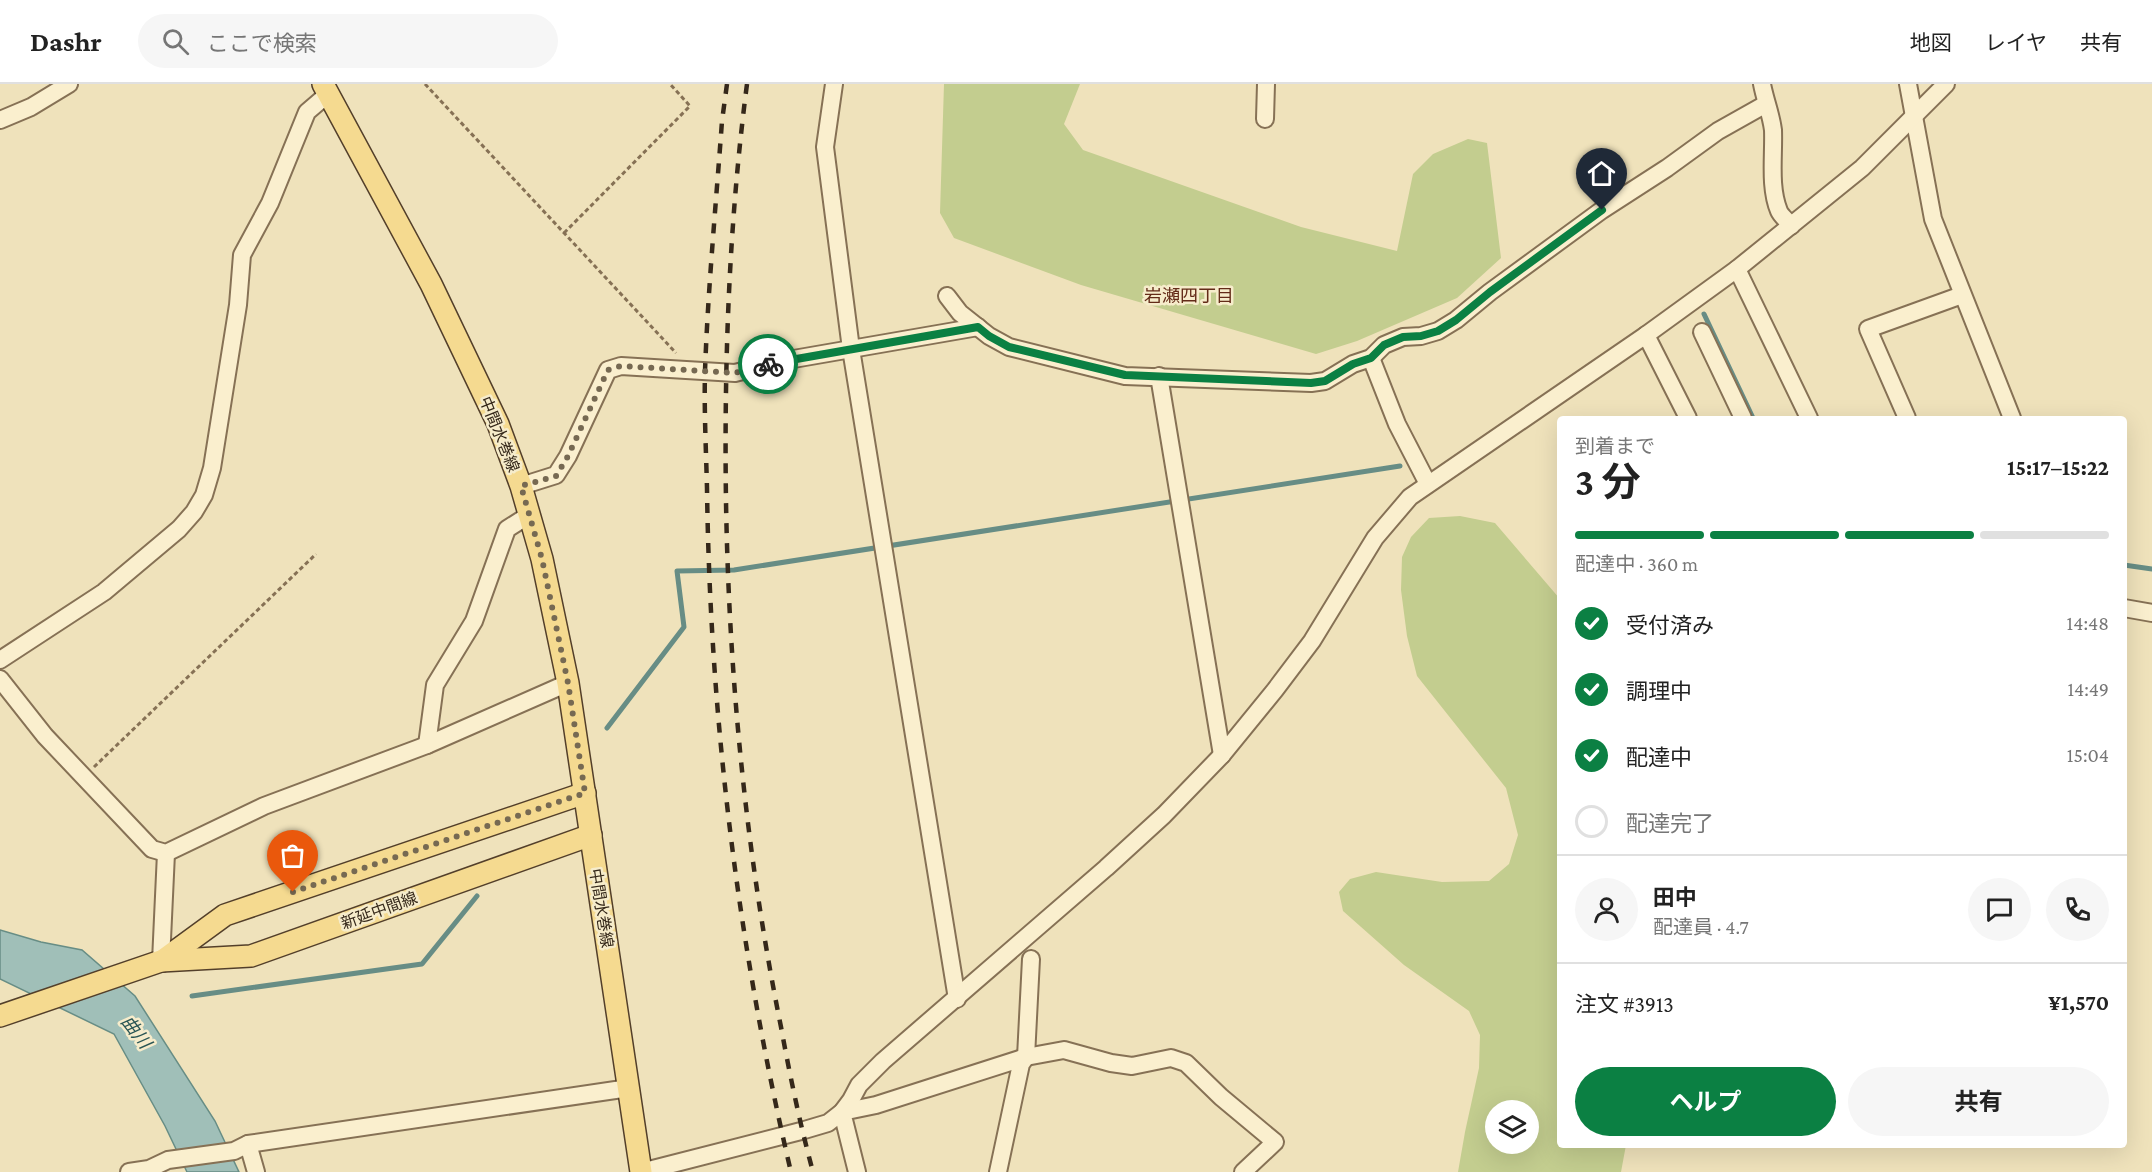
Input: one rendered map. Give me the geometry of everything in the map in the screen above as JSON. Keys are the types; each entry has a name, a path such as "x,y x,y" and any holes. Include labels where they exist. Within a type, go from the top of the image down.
{"main road":[{"name":"中間水巻線","path":"326,89 431,284 498,424 521,486 542,559 568,683 641,1172"},
{"name":"新延中間線","path":"161,961 225,915 585,793"},
{"name":"新延中間線","path":"0,1016 161,961 251,956 591,835"}],"street":[{"path":"0,120 31,106 69,84"},
{"path":"834,84 825,147 851,349 957,999"},
{"path":"1265,119 1266,84"},
{"path":"1762,84 1773,130 1773,178 1779,212 1791,226"},
{"path":"1908,84 1933,219 2011,416"},
{"path":"641,1172 828,1123 842,1112 859,1085 884,1061 1164,815 1222,755 1275,690 1311,640 1375,537 1410,497 1646,335 1737,269 1862,168 1946,84"},
{"path":"0,660 104,592 179,528 194,512 204,495 212,468 238,305 242,255 270,203 307,112 326,89"},
{"path":"947,296 960,313 989,336 1009,347 1125,375 1311,383 1325,381 1353,364 1371,358 1384,345 1403,337 1421,336 1438,331 1456,320 1490,292 1602,210 1667,168 1718,131 1766,104"},
{"path":"1737,269 1808,416"},
{"path":"1906,416 1868,329 1962,295"},
{"path":"521,486 556,476 568,456 608,370 621,366 735,373 782,361 978,327"},
{"path":"1702,332 1742,416"},
{"path":"1646,335 1687,416"},
{"path":"1371,358 1397,424 1428,484"},
{"path":"1159,376 1222,755"},
{"path":"427,745 435,685 474,621 507,528 529,515"},
{"path":"2127,609 2152,613"},
{"path":"0,679 45,736 152,849 166,852 264,806 427,745 568,683"},
{"path":"161,961 166,852"},
{"path":"998,1172 1021,1064 1026,1057 1031,959"},
{"path":"842,1112 876,1105 1026,1057 1064,1050 1110,1063 1132,1066 1171,1058 1186,1063 1221,1097 1275,1142 1243,1172"},
{"path":"129,1172 149,1171 168,1160 241,1147 629,1088"},
{"path":"842,1112 857,1172"},
{"path":"241,1147 256,1172"}],"path":[{"path":"425,84 676,353 680,370"},
{"path":"564,233 690,106 670,84"},
{"path":"83,777 316,554"}],"green space":[{"path":"944,84 1080,84 1064,124 1083,150 1301,227 1397,251 1413,174 1433,154 1468,139 1487,143 1501,258 1457,298 1357,341 1316,354 1081,285 954,238 940,213"},
{"path":"1460,516 1495,523 1557,595 1557,1148 1625,1148 1621,1172 1458,1172 1479,1068 1480,1035 1469,1011 1404,965 1343,911 1339,892 1350,879 1376,872 1442,882 1489,881 1509,864 1518,835 1506,788 1417,676 1407,636 1401,590 1402,557 1411,537 1429,518"}],"water":[{"name":"曲川","path":"0,930 41,942 82,950 135,996 215,1121 239,1172 187,1172 165,1126 114,1034 0,979"}],"waterway":[{"path":"1704,314 1752,416"},
{"path":"607,728 684,627 677,571 734,570 1400,466"},
{"path":"2127,565 2152,569"},
{"path":"192,996 422,964 477,896"}],"railway":[{"path":"727,84 712,246 705,371 709,574 714,660 730,832 742,917 772,1087 791,1172"},
{"path":"747,84 732,240 727,345 726,502 735,700 758,897 788,1064 813,1172"}],"way so far":[{"path":"293,892 585,793 568,683 542,559 521,486 556,476 568,456 608,370 621,366 735,373 768,364"}],"district":[{"name":"岩瀬四丁目","path":"1189,296"}],"route":[{"path":"768,364 978,327 1009,347 1125,375 1311,383 1325,381 1353,364 1371,358 1384,345 1403,337 1421,336 1438,331 1456,320 1490,292 1602,210"}]}
